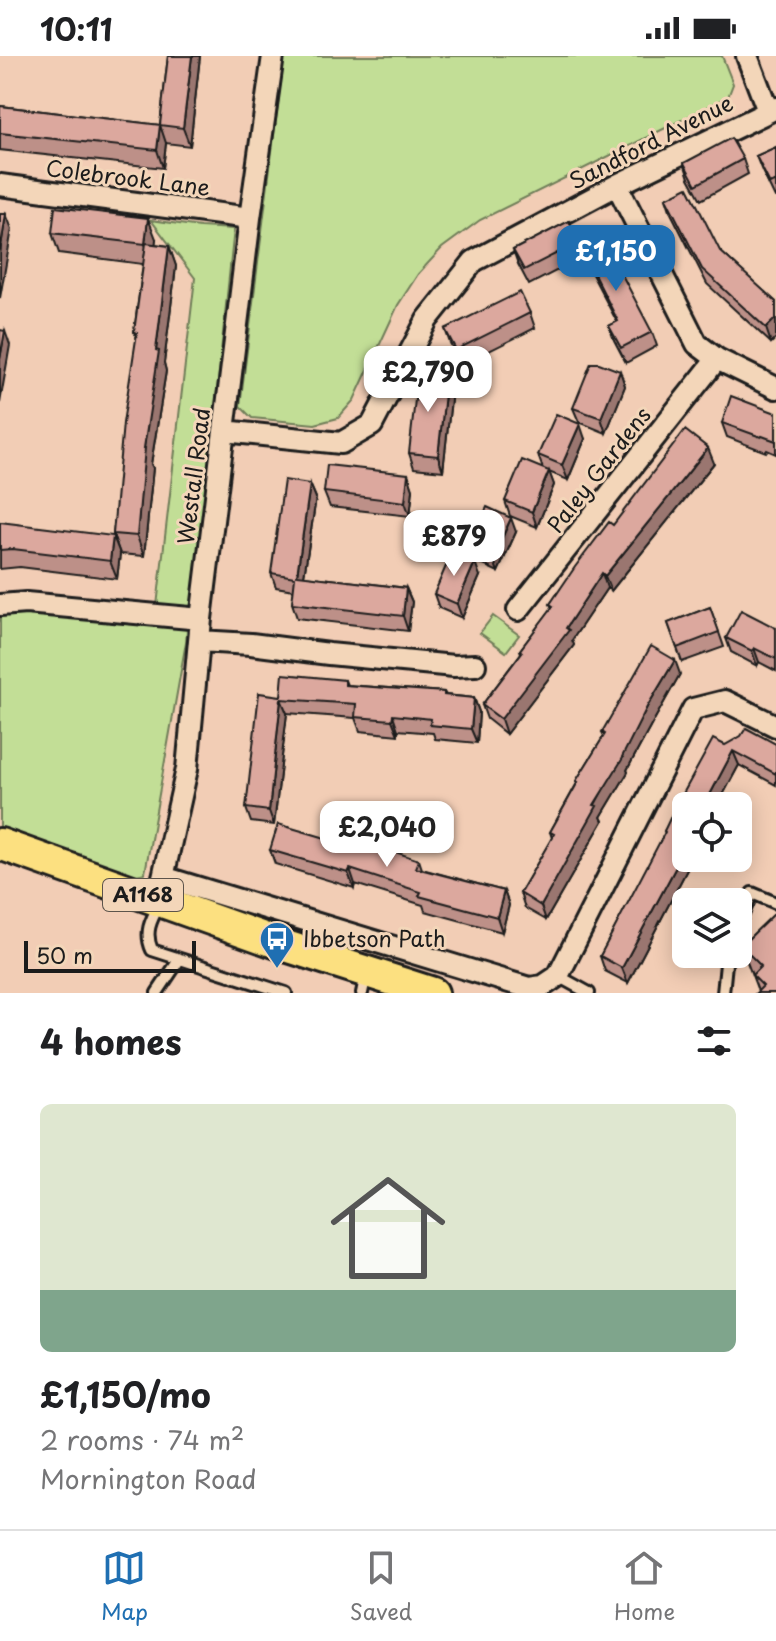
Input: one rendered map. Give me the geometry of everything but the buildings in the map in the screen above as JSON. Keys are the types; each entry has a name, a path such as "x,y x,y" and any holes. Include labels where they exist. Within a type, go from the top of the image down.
{"main road":[{"name":"A1168","path":"0,844 161,893 364,982 433,993"}],"street":[{"name":"Westall Road","path":"161,893 187,769 201,619 273,56"},
{"path":"747,56 772,109"},
{"name":"Sandford Avenue","path":"224,431 341,443 372,425 427,320 474,261 617,185 772,109"},
{"name":"Colebrook Lane","path":"0,185 250,218"},
{"path":"617,185 697,344 717,359 776,388"},
{"name":"Paley Gardens","path":"518,610 717,359"},
{"path":"0,605 36,604 201,619"},
{"path":"199,641 454,666 475,665"},
{"path":"161,893 529,988 543,986 558,976 693,709 725,701 776,726"}],"lane":[{"path":"161,893 147,938 152,950 286,993"},
{"path":"752,893 776,903"},
{"path":"157,993 179,960"},
{"path":"723,993 726,968"},
{"path":"558,976 589,993"}],"green space":[{"path":"284,56 722,56 733,84 728,97 480,220 442,248 418,274 398,305 354,400 338,418 315,424 252,418 240,406"},
{"path":"151,220 234,229 194,609 157,606 195,278"},
{"path":"0,605 188,618 145,873 116,880 0,834"},
{"path":"493,616 519,635 506,652 480,633"}],"place":[{"name":"Ibbetson Path","path":"277,970"}]}
